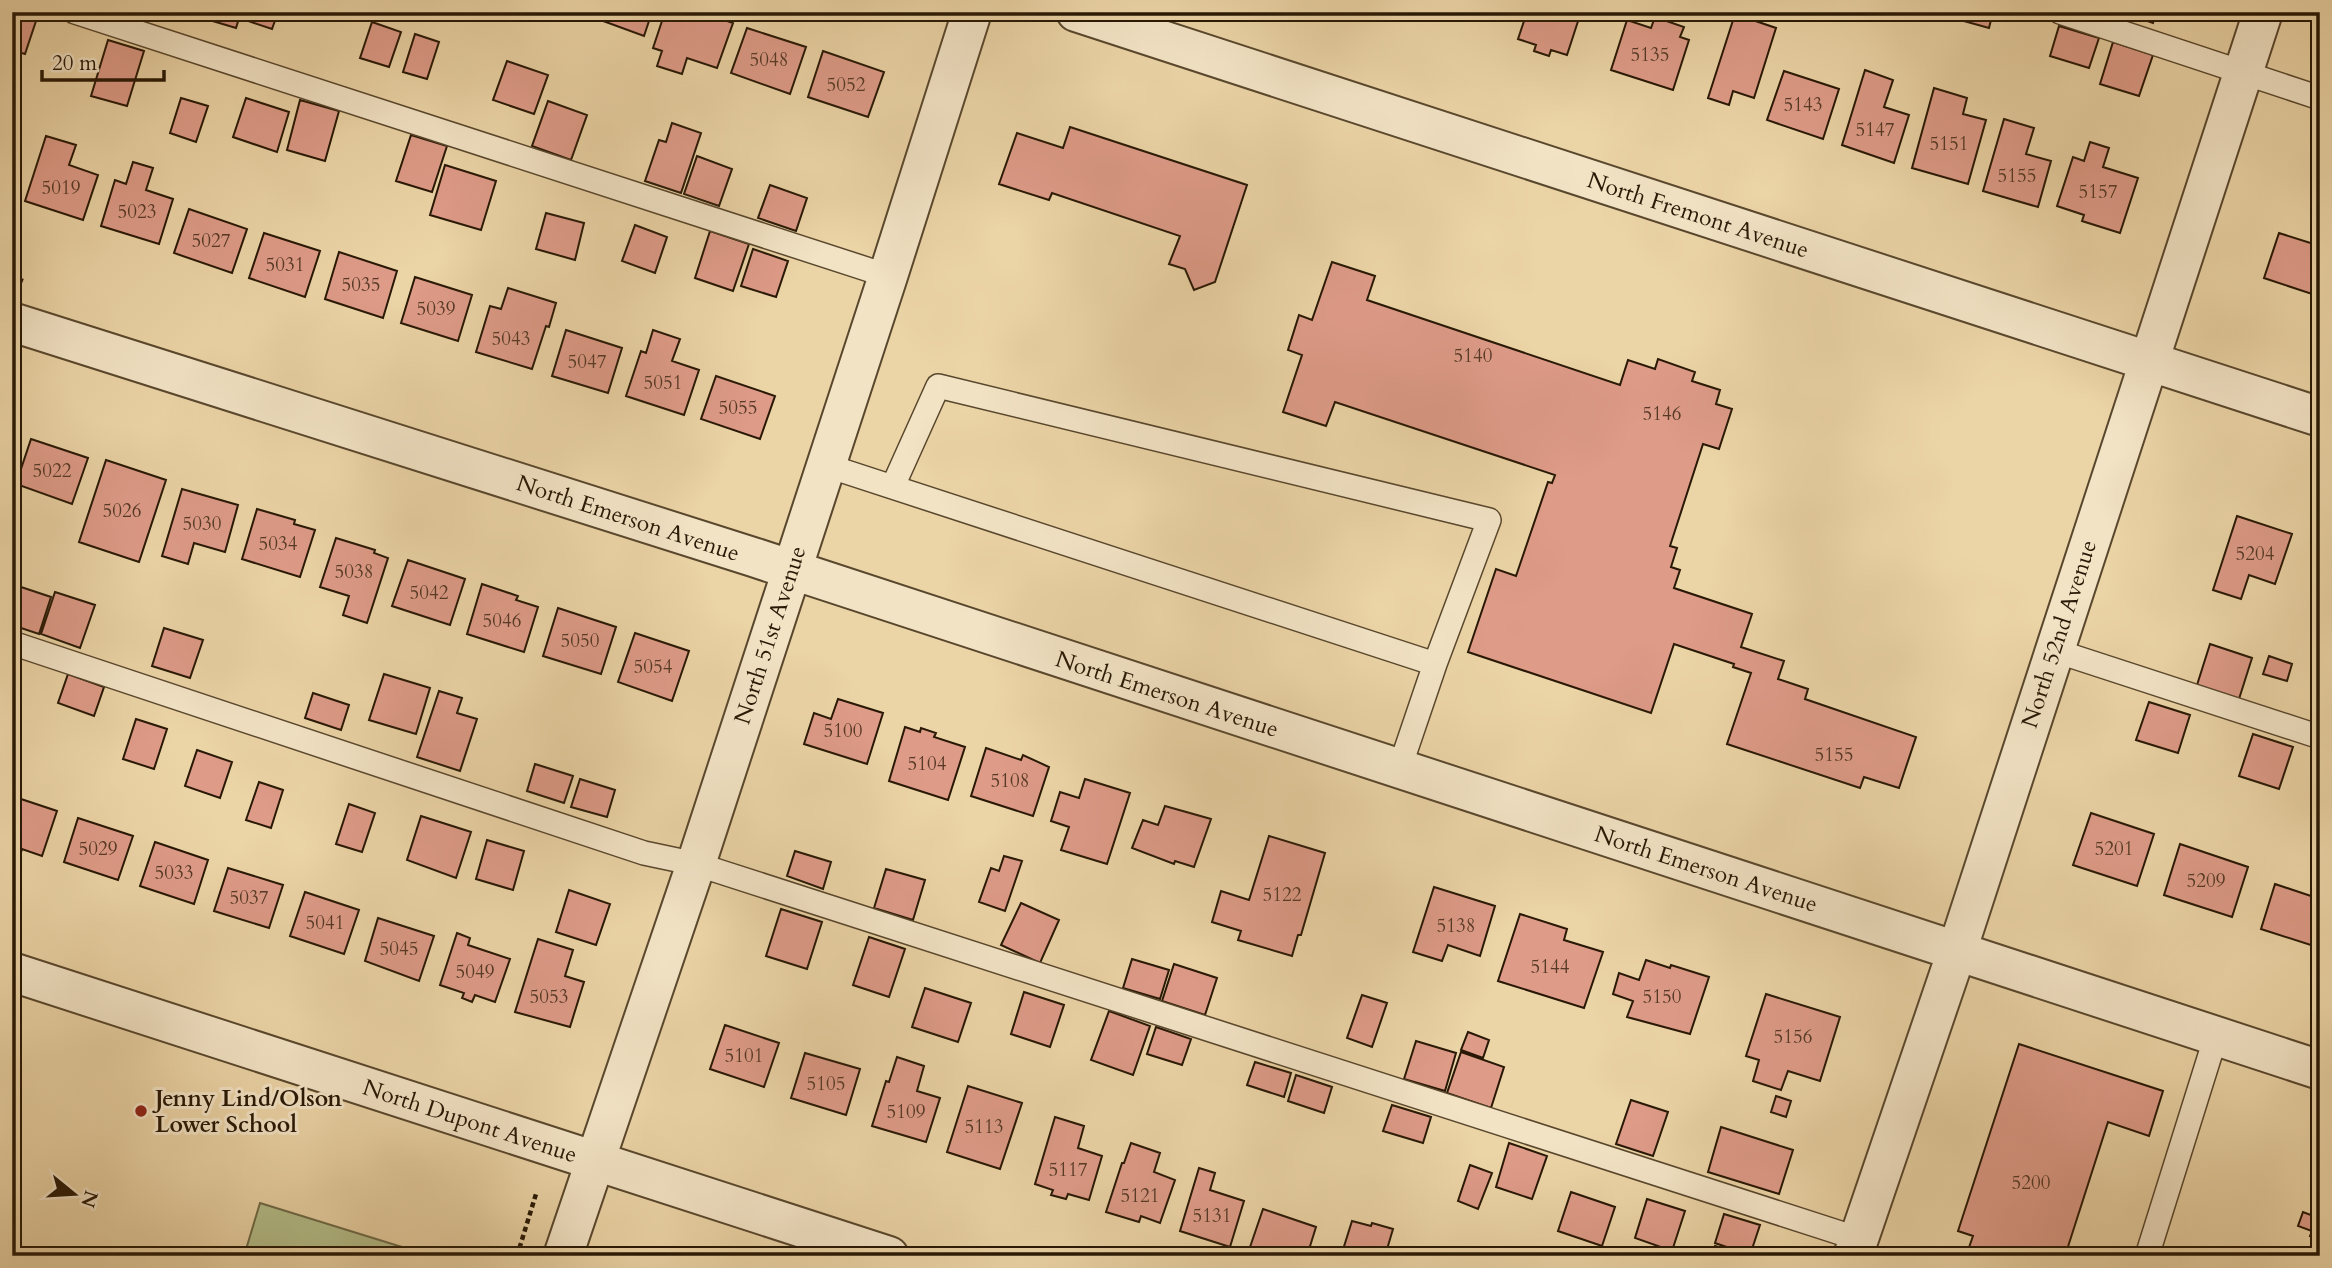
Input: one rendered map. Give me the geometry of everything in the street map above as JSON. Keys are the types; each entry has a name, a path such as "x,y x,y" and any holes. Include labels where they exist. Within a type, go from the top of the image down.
{"street":[{"name":"North 51st Avenue","path":"563,1256 696,863 972,12"},
{"name":"North Fremont Avenue","path":"1076,12 2320,417"},
{"name":"North 52nd Avenue","path":"1856,1247 1957,951 2263,12"},
{"name":"North Emerson Avenue","path":"12,322 791,570 2320,1070"},
{"name":"North Dupont Avenue","path":"12,972 889,1256"}],"lane":[{"path":"75,12 888,276"},
{"path":"2060,12 2320,98"},
{"path":"893,486 938,386 1489,520 1434,664 1399,770"},
{"path":"825,465 1434,664"},
{"path":"12,643 643,853 696,863 1856,1247"},
{"path":"2053,650 2320,737"},
{"path":"2147,1256 2216,1036"}],"path":[{"path":"517,1256 536,1194"}],"green space":[{"path":"260,1203 431,1256 244,1256"}],"building":[{"path":"12,12 37,18 25,54 12,50"},
{"path":"208,12 241,12 236,28 206,19"},
{"path":"248,12 278,12 272,29 245,20"},
{"path":"584,12 652,12 644,36"},
{"path":"665,12 701,12 733,23 717,68 687,58 682,74 657,66 662,51 653,48"},
{"path":"1527,12 1581,12 1567,55 1551,50 1549,56 1534,51 1536,45 1518,39"},
{"path":"1954,12 1993,12 1989,28 1953,18"},
{"path":"2122,12 2156,12 2153,23"},
{"path":"1735,14 1776,28 1754,98 1733,91 1729,105 1708,98"},
{"path":"1655,17 1684,27 1680,37 1689,40 1673,90 1611,70 1627,20 1651,28"},
{"path":"372,22 401,32 389,67 360,58"},
{"path":"2059,26 2099,38 2089,68 2050,56"},
{"path":"747,28 806,47 790,94 731,73"},
{"path":"415,34 439,42 427,79 403,72"},
{"path":"108,40 144,51 127,106 91,96"},
{"path":"2113,42 2153,55 2139,96 2100,84"},
{"path":"823,51 884,72 868,117 808,97"},
{"path":"507,61 548,75 534,114 493,100"},
{"path":"1865,70 1893,80 1884,107 1909,115 1894,163 1842,145"},
{"path":"1784,71 1839,89 1823,139 1767,120"},
{"path":"1934,88 1967,98 1963,114 1986,120 1968,184 1912,168"},
{"path":"181,98 208,106 196,142 170,133"},
{"path":"246,98 289,112 277,152 233,137"},
{"path":"300,100 339,111 325,161 287,150"},
{"path":"548,101 587,115 571,160 532,146"},
{"path":"2004,119 2034,128 2026,154 2051,161 2038,207 1983,191"},
{"path":"672,123 701,133 681,193 645,181 659,140 666,142"},
{"path":"1070,127 1247,185 1215,282 1194,290 1185,269 1169,264 1180,236 1052,193 1049,200 999,184 1017,133 1063,148"},
{"path":"411,135 447,146 432,192 396,181"},
{"path":"46,136 76,145 69,165 98,175 83,220 25,201"},
{"path":"2090,142 2109,148 2103,167 2138,178 2120,233 2082,221 2084,215 2057,206 2073,157 2084,161"},
{"path":"697,156 732,169 719,206 684,194"},
{"path":"133,162 153,168 146,190 173,199 159,244 101,226 115,180 126,184"},
{"path":"445,165 496,181 481,230 430,215"},
{"path":"770,185 807,198 796,231 758,218"},
{"path":"189,209 247,229 232,273 174,253"},
{"path":"546,213 584,223 575,260 536,249"},
{"path":"635,225 667,237 655,273 622,261"},
{"path":"710,231 749,244 733,291 695,278"},
{"path":"264,233 320,251 305,297 249,278"},
{"path":"2279,233 2320,246 2318,296 2264,278"},
{"path":"753,249 788,261 776,297 741,286"},
{"path":"339,252 397,271 383,318 325,299"},
{"path":"1332,262 1375,276 1367,300 1620,385 1628,360 1655,369 1658,359 1695,372 1692,381 1720,390 1716,404 1732,409 1719,449 1703,444 1670,546 1677,548 1671,567 1680,570 1674,588 1752,614 1741,647 1784,661 1778,679 1808,689 1805,699 1916,737 1899,788 1864,777 1860,788 1727,744 1751,673 1733,667 1734,664 1674,644 1651,713 1468,652 1496,569 1516,576 1548,482 1552,483 1555,475 1335,402 1326,426 1283,412 1302,355 1288,350 1299,315 1312,320"},
{"path":"415,277 472,295 458,341 401,323"},
{"path":"508,288 556,303 532,369 476,352 490,306 501,309"},
{"path":"566,330 622,348 608,393 552,376"},
{"path":"653,330 680,339 672,361 699,370 684,415 626,396 641,351 646,353"},
{"path":"716,376 775,396 760,439 701,419"},
{"path":"31,439 88,458 72,504 16,484"},
{"path":"106,460 166,480 139,562 79,542"},
{"path":"182,489 238,505 225,552 194,543 188,564 162,556"},
{"path":"257,509 295,520 294,524 315,530 300,577 242,559"},
{"path":"2237,516 2292,534 2275,584 2249,575 2241,599 2213,590"},
{"path":"336,538 375,550 374,553 388,558 367,623 343,615 349,596 320,587"},
{"path":"408,560 465,579 450,625 392,606"},
{"path":"12,584 51,597 39,634 12,625"},
{"path":"482,584 518,596 516,600 538,607 524,652 467,634"},
{"path":"55,592 95,605 80,648 41,634"},
{"path":"558,608 616,627 601,674 543,656"},
{"path":"164,628 203,640 190,678 152,666"},
{"path":"635,633 689,651 672,701 618,682"},
{"path":"2210,644 2252,658 2239,699 2197,685"},
{"path":"2269,656 2292,664 2287,681 2263,674"},
{"path":"68,674 104,687 94,716 58,703"},
{"path":"384,674 430,688 416,734 369,720"},
{"path":"439,691 462,698 457,713 477,719 460,771 417,757"},
{"path":"313,693 349,705 341,730 305,718"},
{"path":"838,699 883,713 867,764 804,744 814,713 831,719"},
{"path":"2149,702 2190,715 2178,753 2136,740"},
{"path":"136,719 167,729 154,769 123,759"},
{"path":"905,727 936,733 934,737 965,747 948,800 889,781"},
{"path":"2253,734 2293,747 2279,789 2239,776"},
{"path":"986,748 1021,760 1023,755 1049,767 1033,816 971,796"},
{"path":"197,750 232,762 220,798 185,786"},
{"path":"535,764 573,776 564,803 527,791"},
{"path":"580,779 615,790 607,817 571,807"},
{"path":"1085,779 1130,793 1107,864 1061,850 1069,827 1051,821 1060,792 1079,798"},
{"path":"259,782 283,790 271,828 246,820"},
{"path":"12,796 57,811 42,856 22,849 20,856 12,853"},
{"path":"349,804 375,813 362,852 336,844"},
{"path":"1165,806 1211,819 1194,867 1175,861 1174,864 1132,848 1143,820 1158,825"},
{"path":"2091,813 2154,834 2137,886 2073,865"},
{"path":"421,816 471,832 456,878 407,860"},
{"path":"78,818 133,836 118,880 64,862"},
{"path":"1269,836 1325,853 1301,935 1298,935 1292,956 1238,940 1241,931 1212,922 1221,891 1249,900"},
{"path":"487,840 524,851 513,890 476,879"},
{"path":"155,842 208,860 194,904 140,886"},
{"path":"2180,844 2248,867 2232,917 2164,895"},
{"path":"795,851 831,862 823,889 787,876"},
{"path":"1004,856 1022,861 1005,911 979,902 991,868 999,871"},
{"path":"228,868 283,885 269,928 214,911"},
{"path":"886,869 925,880 913,920 874,908"},
{"path":"2275,884 2320,899 2320,938 2317,947 2261,929"},
{"path":"1434,887 1495,906 1480,956 1448,945 1442,961 1413,952"},
{"path":"569,890 610,904 596,945 556,932"},
{"path":"305,892 359,910 344,954 290,936"},
{"path":"1021,903 1059,920 1040,963 1001,945"},
{"path":"781,909 822,922 807,969 766,956"},
{"path":"1520,914 1567,929 1564,940 1603,952 1584,1008 1498,981"},
{"path":"378,918 434,936 419,981 365,961"},
{"path":"457,933 470,938 468,945 510,959 495,1002 475,995 472,1002 462,998 464,993 440,985"},
{"path":"869,937 905,949 889,997 853,985"},
{"path":"538,939 573,950 565,976 584,982 570,1027 515,1012"},
{"path":"1132,959 1169,970 1160,999 1123,988"},
{"path":"1646,960 1709,977 1690,1034 1627,1017 1633,1001 1613,994 1619,973 1639,980"},
{"path":"1174,964 1217,978 1205,1015 1162,1001"},
{"path":"925,988 971,1003 958,1042 912,1027"},
{"path":"1024,992 1064,1005 1050,1047 1011,1034"},
{"path":"1766,994 1840,1017 1820,1081 1788,1071 1781,1090 1753,1081 1759,1060 1746,1056"},
{"path":"1362,995 1387,1003 1372,1047 1347,1038"},
{"path":"1109,1011 1150,1026 1133,1075 1091,1060"},
{"path":"725,1025 779,1043 764,1087 710,1069"},
{"path":"1156,1027 1191,1039 1182,1065 1147,1054"},
{"path":"1468,1032 1489,1040 1483,1058 1461,1050"},
{"path":"1416,1041 1456,1053 1445,1091 1404,1079"},
{"path":"2019,1044 2163,1091 2149,1136 2108,1122 2065,1256 1966,1256 1973,1236 1958,1231"},
{"path":"1461,1052 1504,1067 1491,1108 1447,1093"},
{"path":"805,1053 860,1069 846,1115 791,1098"},
{"path":"897,1057 924,1066 917,1091 940,1098 926,1142 872,1126 886,1081 889,1082"},
{"path":"1255,1062 1291,1073 1284,1097 1247,1085"},
{"path":"1296,1075 1332,1087 1324,1113 1288,1101"},
{"path":"968,1086 1022,1103 1000,1169 947,1152"},
{"path":"1776,1096 1791,1101 1786,1117 1771,1112"},
{"path":"1631,1100 1668,1112 1653,1156 1616,1144"},
{"path":"1392,1105 1431,1117 1423,1143 1383,1131"},
{"path":"1055,1117 1084,1126 1078,1148 1102,1156 1089,1200 1068,1194 1066,1199 1051,1195 1053,1190 1035,1184"},
{"path":"1721,1127 1793,1150 1779,1194 1708,1172"},
{"path":"1131,1143 1160,1153 1154,1172 1175,1180 1160,1223 1141,1216 1139,1222 1106,1212"},
{"path":"1509,1143 1547,1156 1532,1199 1496,1187"},
{"path":"1470,1165 1492,1173 1478,1209 1458,1201"},
{"path":"1199,1168 1215,1173 1210,1190 1244,1201 1230,1247 1180,1231"},
{"path":"1571,1192 1615,1207 1602,1246 1558,1231"},
{"path":"1647,1199 1685,1211 1672,1251 1635,1238"},
{"path":"2320,1206 2320,1239 2310,1236 2312,1231 2298,1226 2303,1212 2316,1217"},
{"path":"1263,1209 1316,1227 1307,1256 1268,1256 1249,1250"},
{"path":"1724,1214 1760,1225 1750,1255 1715,1243"},
{"path":"1352,1221 1393,1229 1385,1256 1341,1256"},
{"path":"1715,1246 1734,1252 1733,1256 1712,1256"}],"place":[{"name":"Jenny Lind/Olson Lower School","path":"141,1111"}]}
